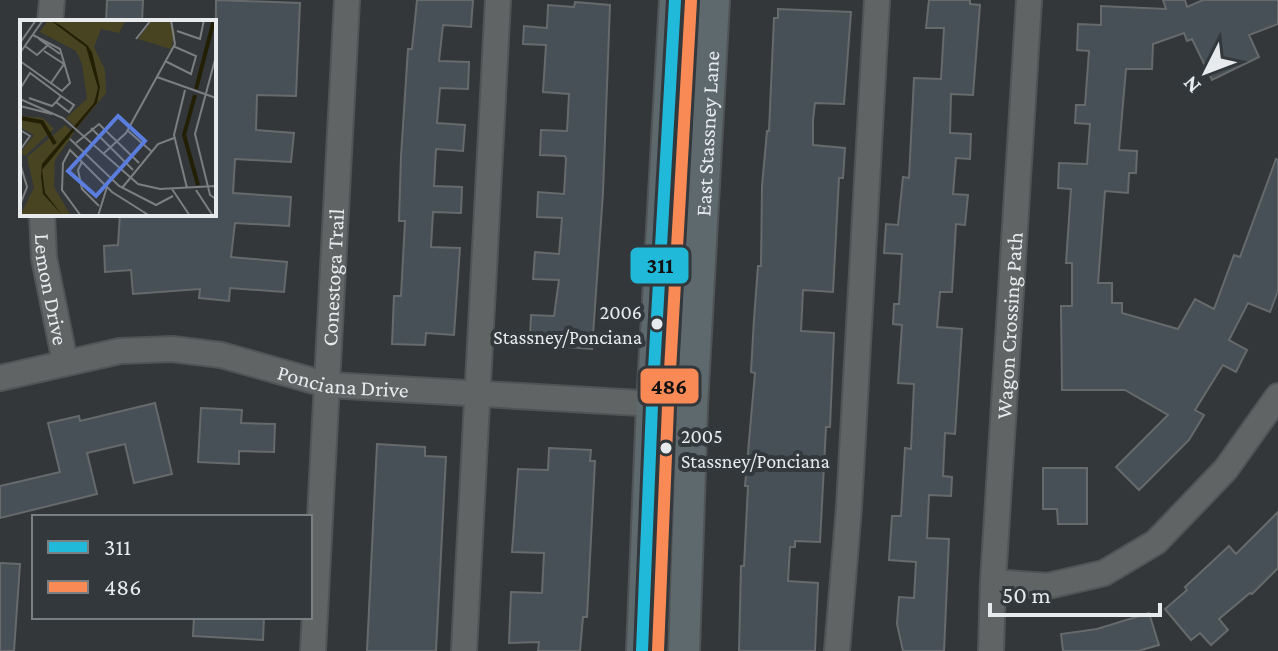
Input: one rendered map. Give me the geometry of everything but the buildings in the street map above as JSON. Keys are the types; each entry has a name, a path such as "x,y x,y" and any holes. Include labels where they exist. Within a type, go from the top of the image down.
{"main road":[{"name":"East Stassney Lane","path":"642,651 652,405 675,0"},
{"name":"East Stassney Lane","path":"684,651 692,406 714,0"}],"street":[{"path":"50,20 52,0"},
{"name":"Conestoga Trail","path":"313,651 347,0"},
{"path":"464,651 498,0"},
{"path":"837,651 852,461 877,0"},
{"name":"Wagon Crossing Path","path":"991,651 1029,0"},
{"name":"Lemon Drive","path":"42,216 44,258 65,362"},
{"name":"Ponciana Drive","path":"0,378 120,351 150,349 196,351 328,385 692,406"},
{"path":"993,582 1048,586 1104,573 1156,542 1226,469 1278,396"}],"transit line":[{"name":"311","path":"642,651 652,405 675,0"},
{"name":"486","path":"658,651 668,406 691,1"}],"place":[{"name":"2006 Stassney/Ponciana","path":"657,324"},
{"name":"2005 Stassney/Ponciana","path":"666,448"}]}
